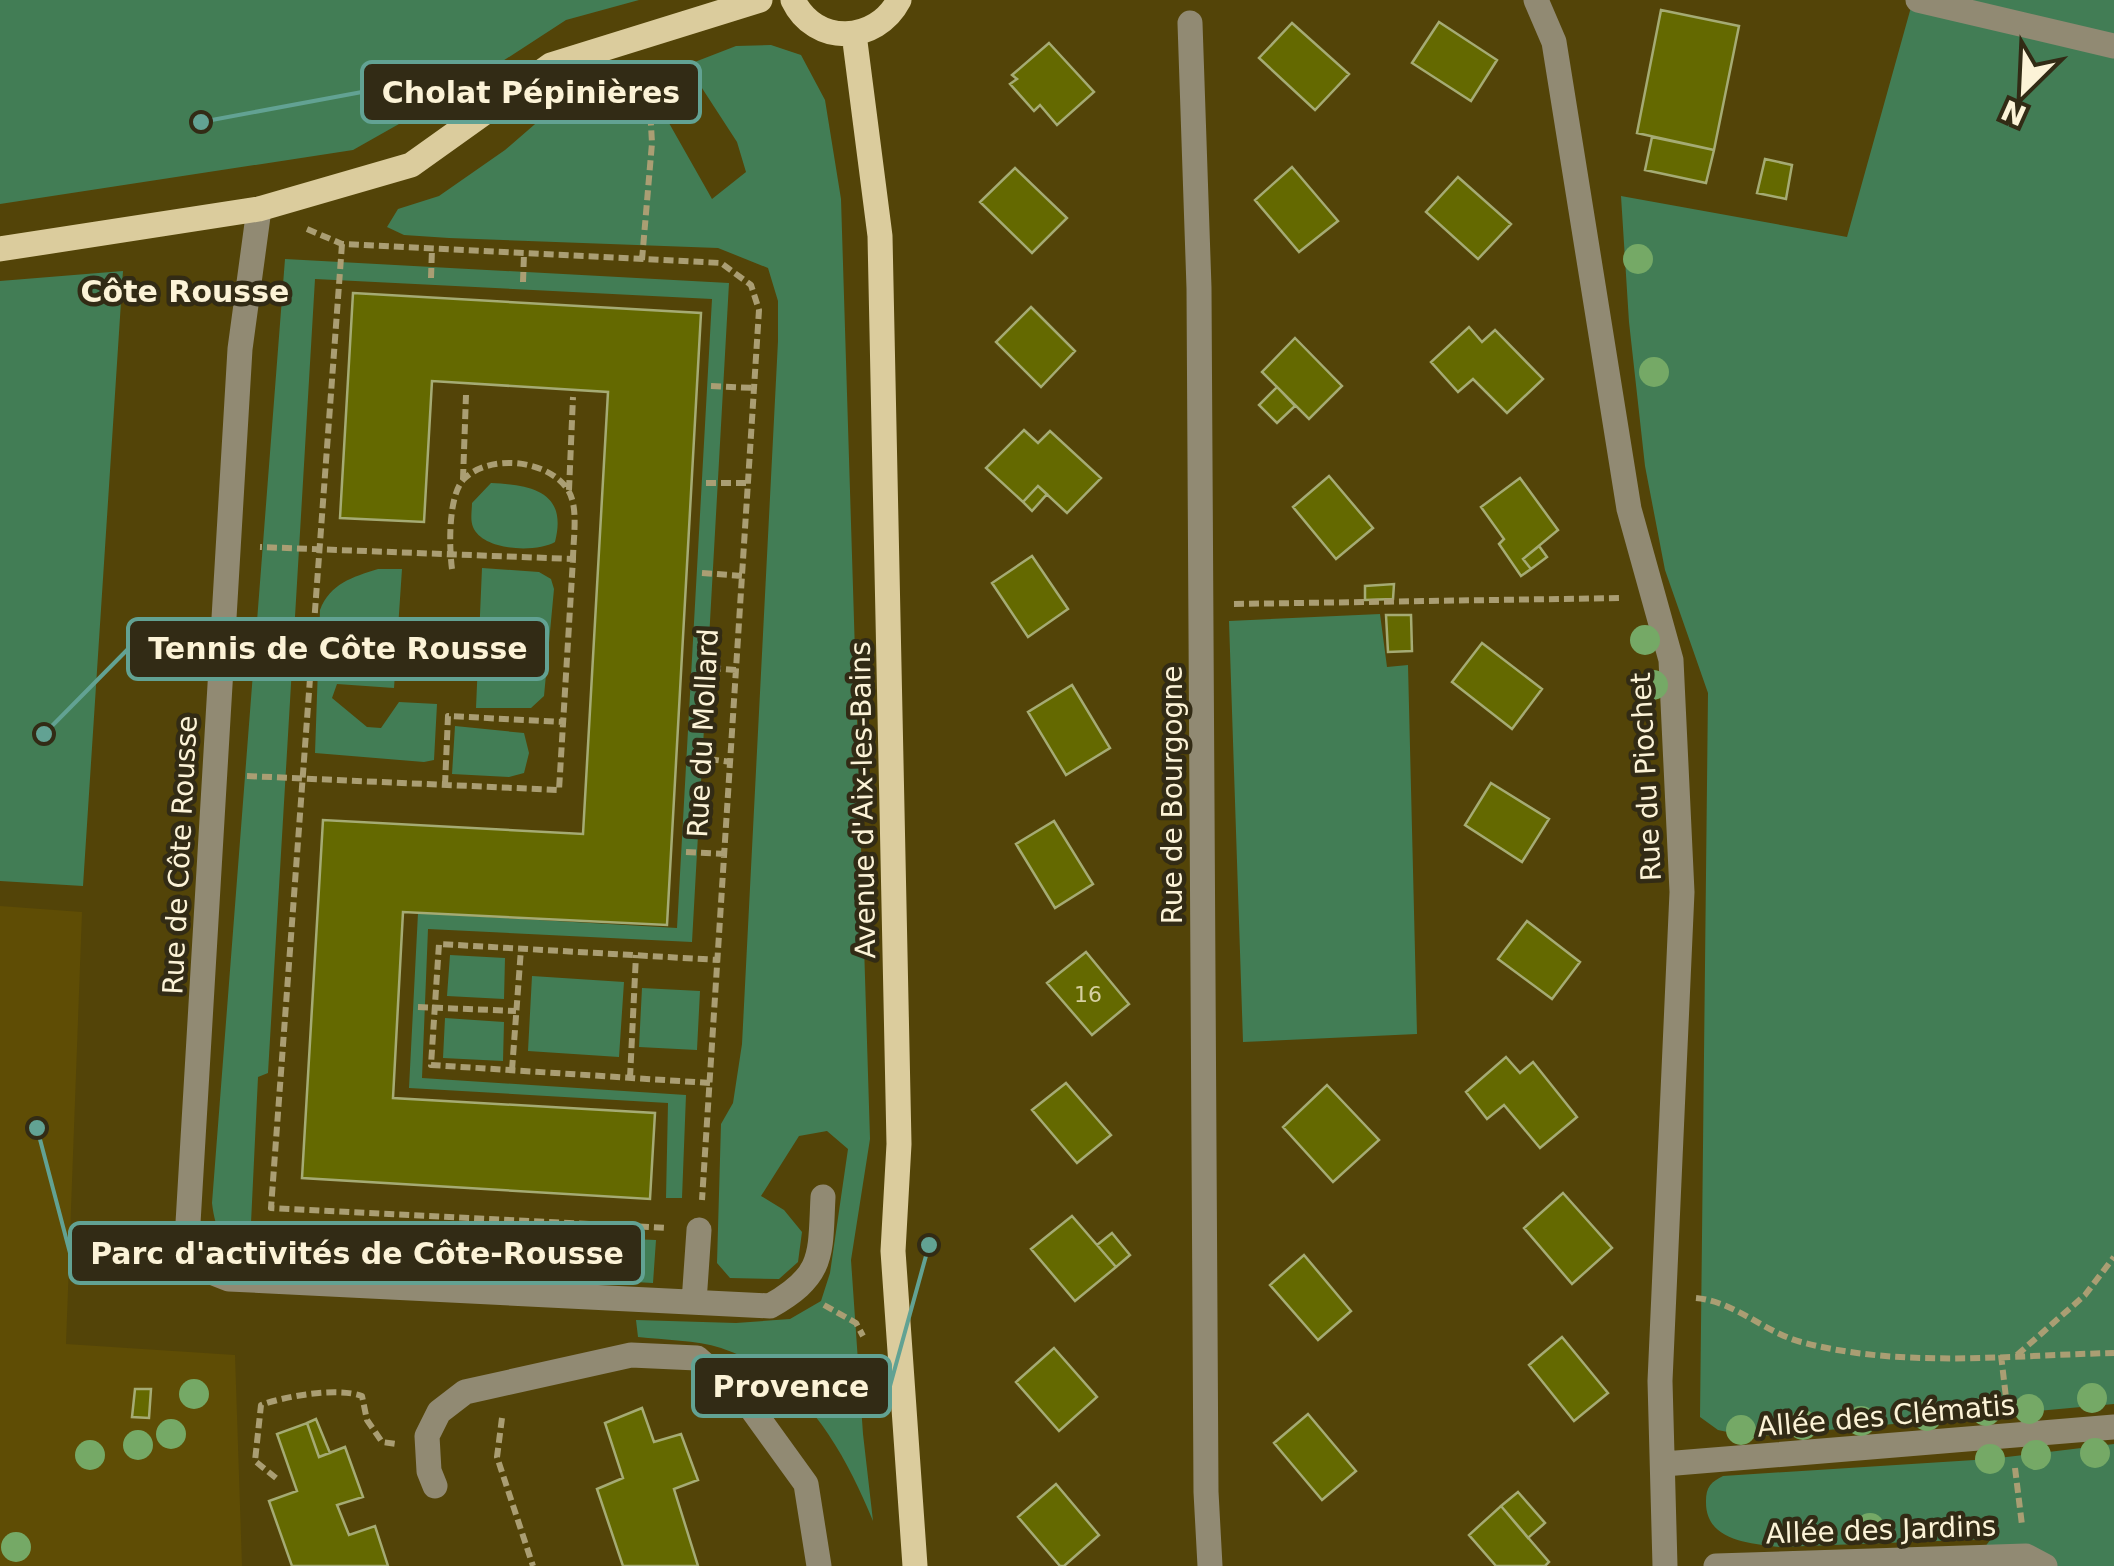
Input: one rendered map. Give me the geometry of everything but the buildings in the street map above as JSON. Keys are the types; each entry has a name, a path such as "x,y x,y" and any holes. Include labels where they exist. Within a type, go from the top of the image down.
{"main road":[{"path":"0,250 259,210 411,165 551,65 760,0"},
{"path":"794,0 808,21 824,31 854,34 878,25 899,0"},
{"name":"Avenue d'Aix-les-Bains","path":"854,34 880,236 898,1106 892,1251 916,1566"}],"street":[{"name":"Rue du Piochet","path":"1536,0 1554,42 1629,509 1670,660 1682,892 1660,1381 1665,1566"},
{"path":"1918,0 2114,46"},
{"name":"Rue de Bourgogne","path":"1190,23 1199,288 1206,1492 1210,1566"},
{"name":"Rue de Côte Rousse","path":"259,210 240,349 188,1223 196,1266 229,1279 694,1302"},
{"path":"700,1230 694,1302 770,1306 801,1287 820,1257 823,1197"},
{"path":"435,1486 429,1471 427,1436 438,1412 465,1392 631,1355 697,1358 746,1402 806,1484 819,1566"},
{"name":"Allée des Clématis","path":"1664,1464 2114,1427"},
{"name":"Allée des Jardins","path":"1716,1566 2026,1556 2045,1566"}],"path":[{"path":"259,210 342,244 642,260 652,143 648,73"},
{"path":"342,244 272,1208 700,1230"},
{"path":"431,278 432,249"},
{"path":"523,282 524,254"},
{"name":"Rue du Mollard","path":"642,260 720,263 751,285 759,310 700,1230"},
{"path":"712,386 754,388"},
{"path":"452,568 454,503 463,479 466,395"},
{"path":"215,774 560,790 573,559 569,490 572,397"},
{"path":"463,479 489,465 515,463 545,470 569,490"},
{"path":"706,483 748,483"},
{"path":"229,545 573,559"},
{"path":"702,573 743,576"},
{"path":"1200,604 1653,597"},
{"path":"696,667 737,670"},
{"path":"445,786 449,705"},
{"path":"448,716 563,722"},
{"path":"694,758 731,762"},
{"path":"686,852 726,854"},
{"path":"710,1082 431,1065 439,944 719,960"},
{"path":"512,1070 521,949"},
{"path":"630,1078 636,955"},
{"path":"418,1007 516,1011"},
{"path":"2017,1355 2086,1295 2114,1257"},
{"path":"1664,1295 1717,1300 1798,1341 1856,1352 1955,1359 2114,1353"},
{"path":"784,1298 802,1298 838,1311 856,1323 865,1339"},
{"path":"502,1382 502,1428 497,1457 533,1566"},
{"path":"276,1478 255,1462 257,1416 261,1405 274,1400 346,1390 362,1396 367,1420 382,1442 403,1446 427,1441 427,1436"}],"shaded area":[{"path":"0,906 82,912 66,1344 235,1355 242,1566 0,1566"}],"green space":[{"path":"0,0 639,0 566,20 452,94 353,150 0,204"},
{"path":"1913,0 2114,0 2114,1404 1751,1437 1718,1430 1700,1417 1708,693 1665,570 1645,466 1629,322 1621,196 1847,237"},
{"path":"771,45 801,55 825,100 841,199 870,1139 851,1260 873,1521 833,1441 816,1417 774,1376 721,1348 638,1337 636,1320 736,1323 790,1319 821,1301 830,1273 848,1149 827,1131 799,1136 761,1196 784,1210 802,1232 798,1262 779,1279 730,1278 717,1263 721,1124 733,1103 742,1044 778,341 778,301 768,268 718,248 449,238 404,235 387,227 398,209 439,196 505,150 557,105 588,93 619,95 665,116 712,199 746,172 737,142 687,65 736,46"},
{"path":"285,259 729,283 692,942 428,929 422,1078 686,1095 682,1198 666,1198 668,1103 409,1088 418,913 677,928 712,299 315,279 268,1073 258,1077 251,1223 656,1240 653,1283 247,1261 227,1244 215,1222 212,1203"},
{"path":"123,271 83,886 0,881 0,281"},
{"path":"491,483 532,489 551,501 558,525 555,542 536,548 511,548 479,535 472,524 472,503"},
{"path":"482,568 539,572 551,579 554,589 544,696 531,708 476,708"},
{"path":"378,569 402,569 394,688 337,684 332,698 367,727 381,728 399,702 437,704 434,760 315,753 320,610 336,588"},
{"path":"1380,614 1387,667 1408,665 1417,1034 1243,1042 1229,621"},
{"path":"455,726 524,733 529,753 524,773 509,777 452,774"},
{"path":"450,955 505,958 504,999 447,996"},
{"path":"532,976 624,982 619,1057 528,1051"},
{"path":"642,988 700,991 697,1050 639,1047"},
{"path":"445,1018 504,1022 503,1061 443,1058"},
{"path":"2114,1444 2114,1566 1970,1566 1991,1539 1767,1546 1731,1538 1713,1524 1708,1514 1708,1489 1723,1476 1990,1459"}],"place":[{"name":"Cholat Pépinières","path":"201,122"},
{"name":"Tennis de Côte Rousse","path":"44,734"},
{"name":"Parc d'activités de Côte-Rousse","path":"37,1128"},
{"name":"Provence","path":"929,1245"}],"district":[{"name":"Côte Rousse","path":"185,291"}]}
